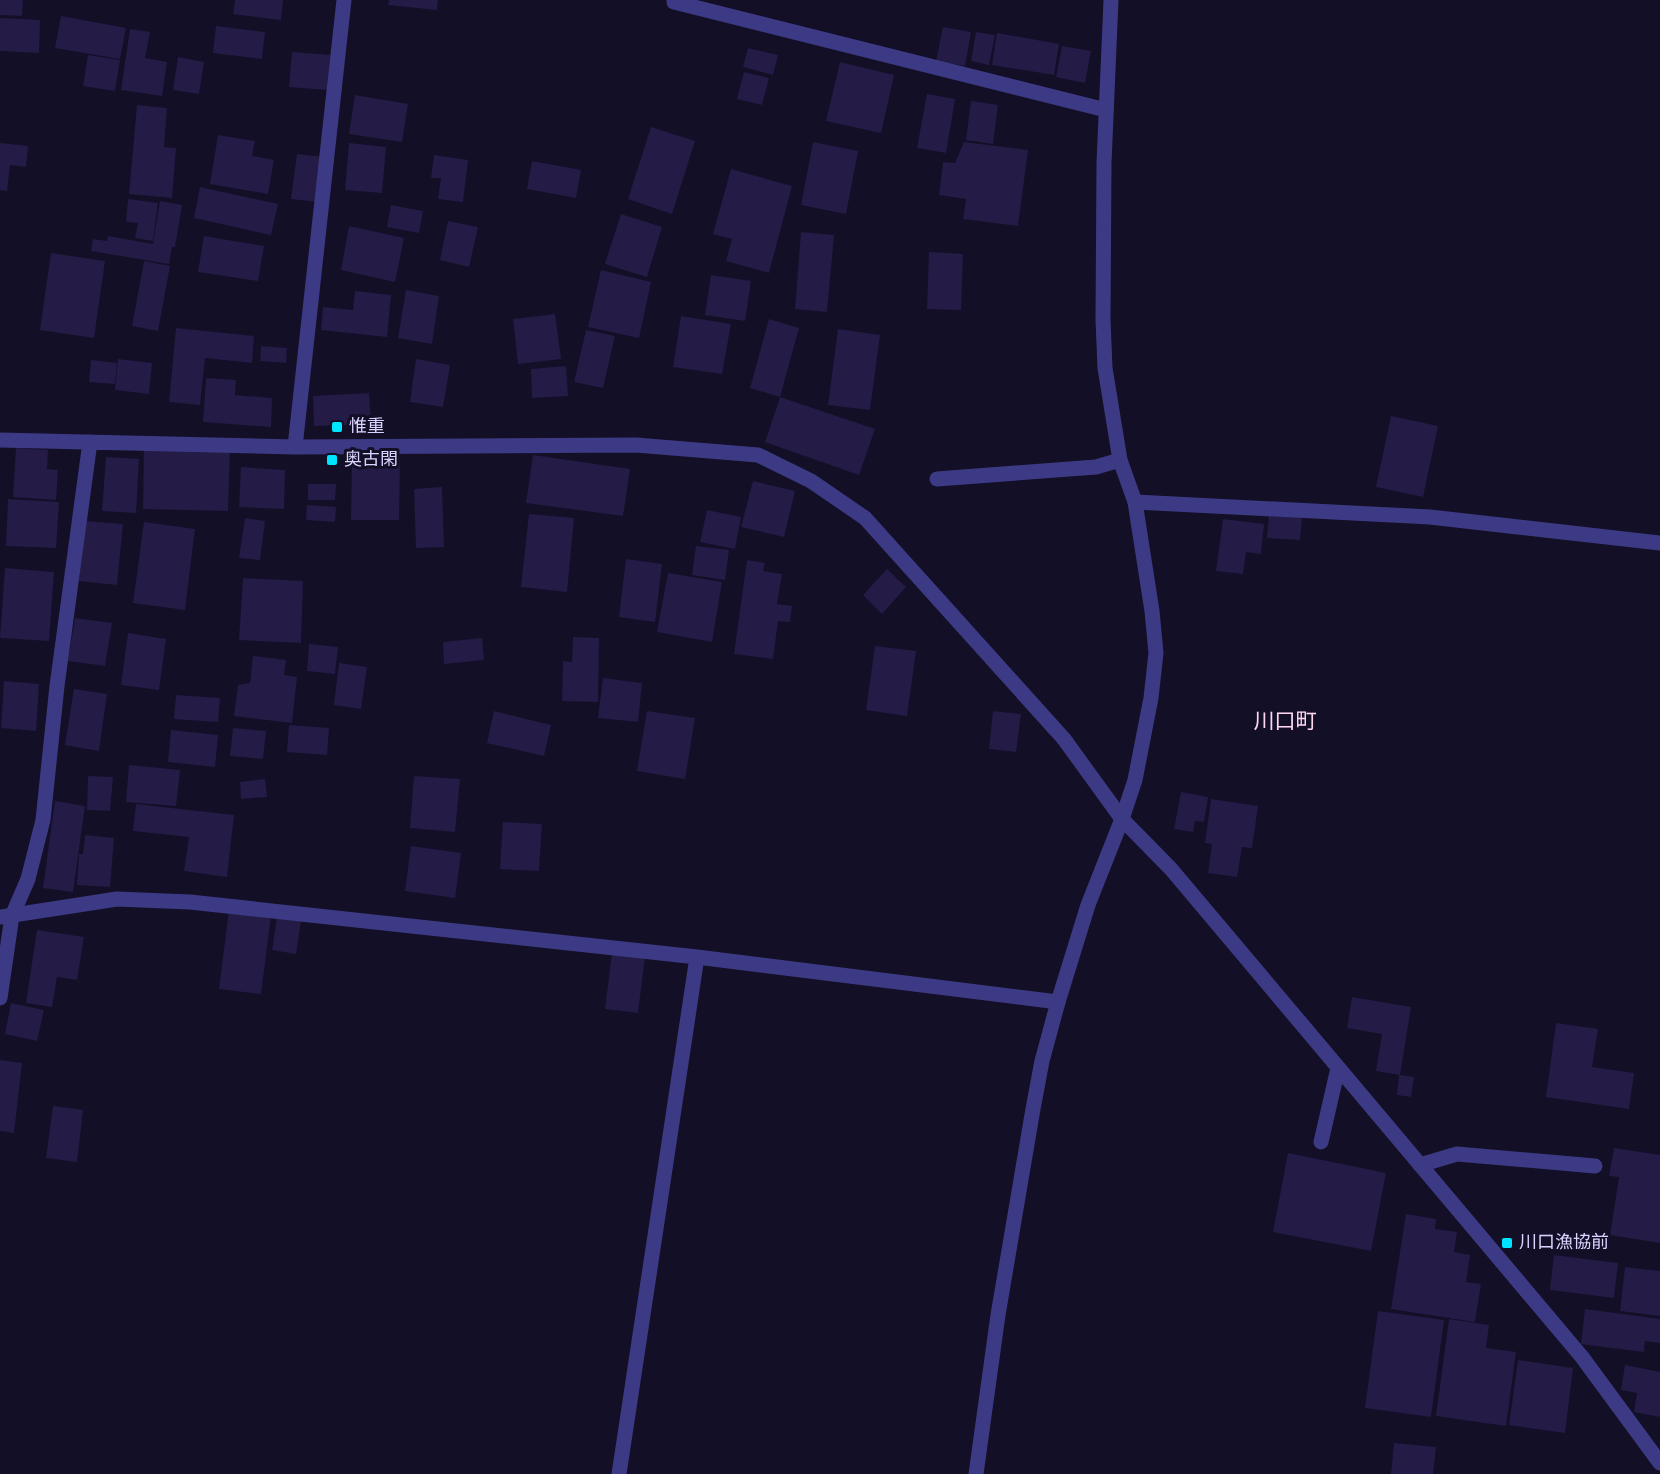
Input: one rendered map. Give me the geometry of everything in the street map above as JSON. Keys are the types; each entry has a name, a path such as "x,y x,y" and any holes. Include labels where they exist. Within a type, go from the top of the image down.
{"street":[{"path":"294,447 344,0"},
{"path":"674,0 674,2 1106,110"},
{"path":"976,1474 998,1316 1033,1109 1058,1002 1088,905 1135,780 1151,698 1156,653 1136,502 1120,460 1105,368 1103,268 1111,0"},
{"path":"0,440 294,447 636,445 758,456 811,481 866,518 1064,739 1122,819 1171,869 1582,1357 1660,1462"},
{"path":"0,998 6,917 28,879 43,820 57,686 90,442"},
{"path":"938,479 1096,466 1120,460"},
{"path":"1136,502 1430,517 1660,543"},
{"path":"6,917 117,899 190,902 697,957 1058,1002"},
{"path":"619,1474 697,957"},
{"path":"1321,1142 1338,1068"},
{"path":"1420,1165 1457,1154 1595,1166"}],"building":[{"path":"0,0 23,0 22,16 0,15"},
{"path":"235,0 283,0 281,20 233,14"},
{"path":"389,0 438,0 437,10 388,5"},
{"path":"61,16 126,28 120,59 55,48"},
{"path":"0,18 40,20 39,53 0,51"},
{"path":"216,26 265,32 262,59 213,53"},
{"path":"943,27 971,32 965,66 936,61"},
{"path":"130,29 150,32 145,58 167,62 162,96 121,90"},
{"path":"976,32 995,35 989,65 971,61"},
{"path":"997,33 1059,44 1054,75 992,65"},
{"path":"1062,46 1091,51 1085,83 1056,77"},
{"path":"748,48 778,55 773,75 743,67"},
{"path":"292,52 330,55 327,90 289,87"},
{"path":"88,55 120,60 115,91 83,86"},
{"path":"178,57 204,62 199,94 173,90"},
{"path":"840,62 894,75 881,133 826,121"},
{"path":"744,72 769,78 762,105 737,99"},
{"path":"927,94 955,99 946,153 917,148"},
{"path":"355,95 408,104 402,142 349,134"},
{"path":"971,101 998,105 993,144 966,140"},
{"path":"137,105 167,108 164,147 176,148 172,198 129,194"},
{"path":"651,127 695,141 672,214 628,199"},
{"path":"218,135 255,141 252,156 274,160 268,194 210,184"},
{"path":"813,142 858,151 846,214 801,205"},
{"path":"964,142 1028,150 1018,226 963,219 966,199 939,195 943,162 955,163"},
{"path":"0,143 28,146 26,167 10,165 7,191 0,190"},
{"path":"349,143 386,147 382,193 345,190"},
{"path":"297,154 324,157 318,202 291,199"},
{"path":"434,155 468,160 463,202 438,199 441,178 431,178"},
{"path":"532,161 581,170 576,198 527,189"},
{"path":"731,169 792,186 769,273 726,261 732,239 713,234"},
{"path":"200,187 278,204 271,235 194,218"},
{"path":"128,199 158,203 153,241 135,238 138,223 126,222"},
{"path":"160,201 182,205 175,247 172,247 169,264 91,251 93,239 107,241 108,236 153,244"},
{"path":"391,205 423,211 419,233 387,227"},
{"path":"621,214 662,227 647,277 605,264"},
{"path":"448,221 478,227 469,267 440,260"},
{"path":"349,226 404,238 395,282 341,270"},
{"path":"801,232 834,235 827,312 795,309"},
{"path":"204,236 264,246 258,281 198,272"},
{"path":"929,252 963,254 961,310 927,309"},
{"path":"51,253 105,261 94,338 40,330"},
{"path":"144,261 170,266 158,331 132,326"},
{"path":"601,270 651,282 639,338 588,327"},
{"path":"711,275 751,281 745,321 705,315"},
{"path":"406,290 439,296 432,344 398,338"},
{"path":"355,291 391,295 387,337 321,330 323,307 353,310"},
{"path":"555,314 561,359 518,364 513,319"},
{"path":"681,316 731,324 722,374 673,367"},
{"path":"769,319 799,328 780,397 750,388"},
{"path":"176,328 254,336 252,363 205,358 200,405 169,402"},
{"path":"838,329 880,335 870,410 828,405"},
{"path":"586,330 615,336 603,388 574,382"},
{"path":"261,346 287,348 286,363 260,361"},
{"path":"118,359 152,363 149,394 115,390"},
{"path":"416,359 450,365 443,407 410,402"},
{"path":"91,360 117,363 115,384 89,382"},
{"path":"566,366 568,396 532,398 531,369"},
{"path":"206,378 236,380 235,395 272,398 271,427 203,422"},
{"path":"369,393 371,424 314,426 313,396"},
{"path":"780,397 875,429 859,475 765,442"},
{"path":"1391,416 1438,426 1423,497 1376,487"},
{"path":"144,447 230,450 228,511 143,509"},
{"path":"16,448 48,450 47,469 58,470 56,500 13,497"},
{"path":"533,455 630,469 623,516 526,503"},
{"path":"106,457 139,459 136,513 102,511"},
{"path":"352,458 400,458 399,520 351,520"},
{"path":"241,467 285,470 284,509 239,507"},
{"path":"753,481 795,491 784,537 741,527"},
{"path":"308,484 336,484 335,500 308,500"},
{"path":"442,487 444,547 416,548 414,489"},
{"path":"8,499 59,502 56,548 6,546"},
{"path":"307,505 336,507 335,522 306,520"},
{"path":"707,510 741,517 735,549 700,542"},
{"path":"529,514 574,518 567,592 521,587"},
{"path":"1269,514 1302,517 1300,540 1267,538"},
{"path":"245,518 265,521 260,560 239,558"},
{"path":"1223,519 1264,524 1261,554 1246,552 1243,574 1216,571"},
{"path":"85,521 123,524 117,585 79,581"},
{"path":"144,522 195,529 185,610 133,603"},
{"path":"696,546 729,550 725,580 692,575"},
{"path":"626,559 662,564 655,622 619,617"},
{"path":"747,560 765,563 763,571 782,574 777,604 792,606 790,622 778,621 773,659 734,654"},
{"path":"5,568 54,572 49,641 0,638"},
{"path":"887,569 906,587 882,614 863,595"},
{"path":"668,573 722,582 712,642 657,632"},
{"path":"243,578 303,581 301,643 239,640"},
{"path":"75,618 112,623 105,666 68,661"},
{"path":"128,633 166,639 159,690 121,685"},
{"path":"573,637 599,638 598,702 562,701 563,661 572,662"},
{"path":"482,638 484,660 444,664 443,642"},
{"path":"309,644 338,647 335,674 307,671"},
{"path":"875,646 916,651 907,716 866,710"},
{"path":"253,656 286,660 284,675 297,677 292,723 234,716 238,685 250,683"},
{"path":"339,663 367,667 361,709 334,705"},
{"path":"603,678 642,683 638,722 598,718"},
{"path":"4,681 39,684 36,731 1,728"},
{"path":"74,689 107,694 99,751 65,745"},
{"path":"176,695 220,698 218,722 174,719"},
{"path":"494,711 551,725 544,756 487,743"},
{"path":"647,711 695,718 685,779 637,771"},
{"path":"993,711 1021,714 1016,752 989,749"},
{"path":"289,725 329,728 327,755 287,752"},
{"path":"233,728 266,731 263,759 230,756"},
{"path":"171,730 218,735 215,767 168,762"},
{"path":"129,765 180,770 176,806 126,802"},
{"path":"88,776 113,777 110,811 87,810"},
{"path":"414,776 460,779 455,832 410,828"},
{"path":"265,779 267,797 241,799 240,782"},
{"path":"1181,792 1208,797 1204,822 1195,821 1193,832 1174,829"},
{"path":"1211,799 1258,806 1252,848 1242,847 1237,877 1208,873 1212,844 1205,843"},
{"path":"55,801 85,806 73,892 43,888"},
{"path":"136,804 234,815 227,877 184,871 189,837 133,831"},
{"path":"503,822 542,824 539,871 500,869"},
{"path":"85,835 114,838 110,887 77,885 79,854 83,854"},
{"path":"411,846 461,853 455,898 405,891"},
{"path":"229,910 271,916 261,994 219,989"},
{"path":"277,917 301,921 296,954 272,950"},
{"path":"37,930 84,937 77,980 57,977 52,1007 26,1003"},
{"path":"612,953 645,956 638,1013 605,1009"},
{"path":"1352,997 1411,1007 1400,1075 1376,1071 1382,1034 1347,1028"},
{"path":"11,1003 44,1010 37,1041 5,1034"},
{"path":"1556,1023 1598,1029 1592,1067 1634,1073 1629,1109 1546,1097"},
{"path":"0,1060 22,1063 14,1133 0,1131"},
{"path":"1399,1075 1414,1077 1411,1097 1397,1095"},
{"path":"53,1106 83,1110 77,1162 46,1158"},
{"path":"1614,1148 1660,1155 1660,1243 1610,1235 1619,1177 1609,1176"},
{"path":"1288,1153 1386,1173 1371,1251 1273,1232"},
{"path":"1406,1214 1436,1219 1435,1229 1457,1232 1454,1252 1470,1255 1466,1282 1481,1284 1475,1322 1391,1309"},
{"path":"1554,1255 1618,1263 1614,1298 1550,1290"},
{"path":"1625,1267 1660,1271 1660,1316 1620,1311"},
{"path":"1585,1309 1660,1319 1660,1343 1645,1341 1644,1352 1581,1344"},
{"path":"1378,1311 1444,1320 1431,1417 1365,1408"},
{"path":"1449,1319 1489,1325 1486,1348 1516,1352 1506,1426 1436,1416"},
{"path":"1518,1360 1573,1368 1565,1433 1509,1425"},
{"path":"1625,1365 1660,1372 1660,1417 1634,1412 1637,1393 1621,1390"},
{"path":"1394,1443 1436,1447 1433,1474 1391,1474"}],"place":[{"name":"惟重","path":"337,427"},
{"name":"奥古閑","path":"332,460"},
{"name":"川口漁協前","path":"1507,1243"}],"district":[{"name":"川口町","path":"1285,721"}]}
